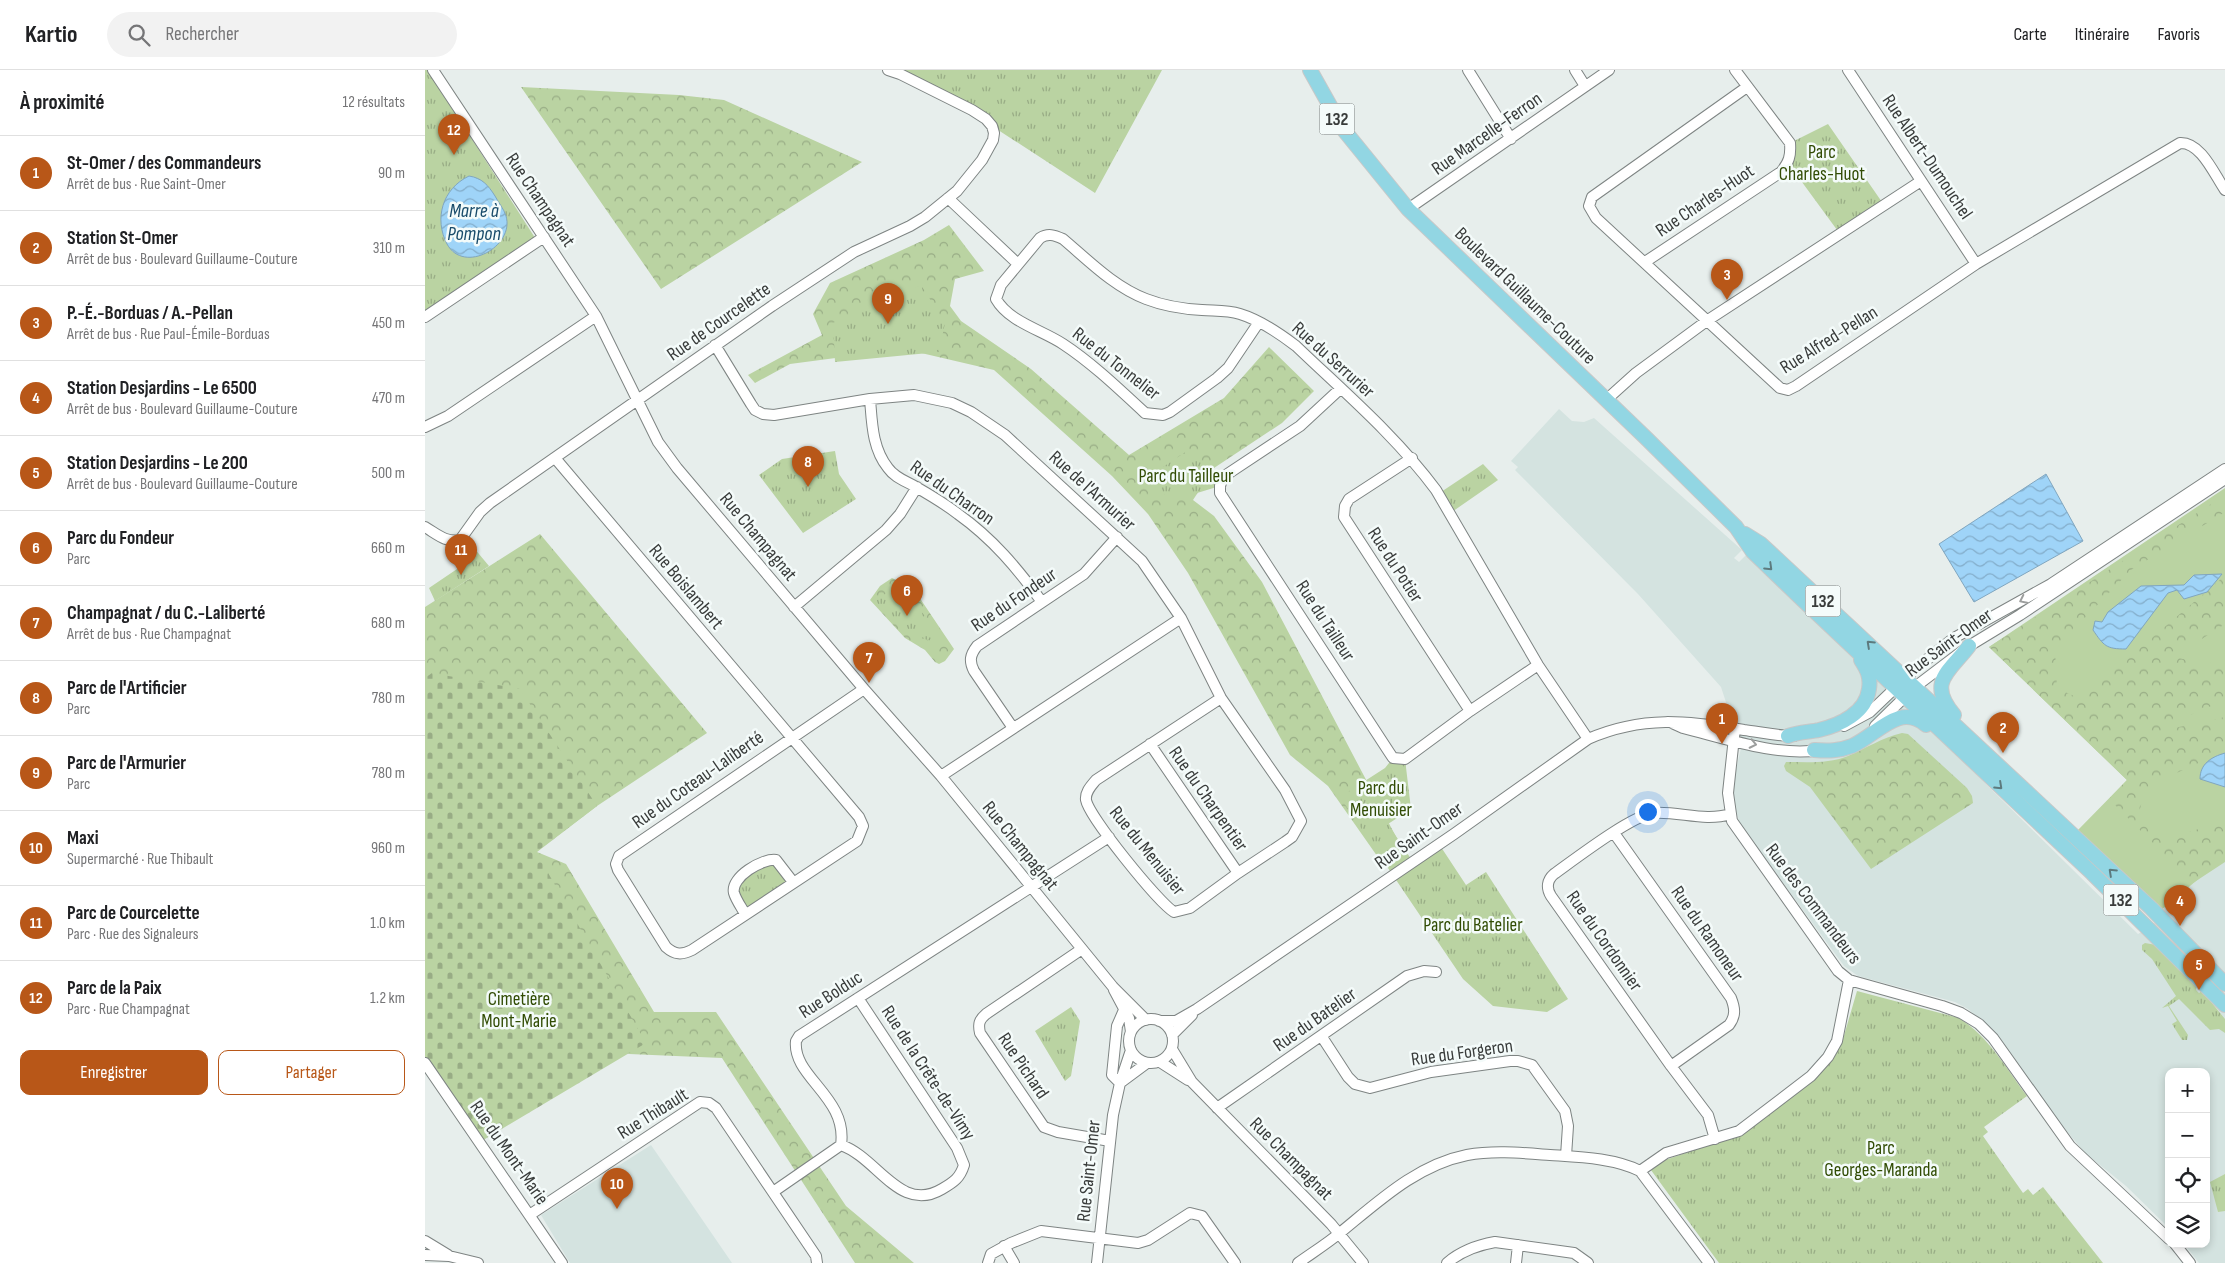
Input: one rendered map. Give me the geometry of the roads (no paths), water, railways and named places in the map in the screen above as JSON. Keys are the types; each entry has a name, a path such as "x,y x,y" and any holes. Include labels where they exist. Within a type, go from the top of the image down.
{"main road":[{"name":"Boulevard Guillaume-Couture","path":"1309,70 1343,130 1409,208 1738,530 1753,552 1843,638 1974,742 2151,908 2225,984"},
{"name":"Boulevard Guillaume-Couture","path":"1738,530 1761,544 1905,687 1963,753 2112,892 2225,1005"},
{"path":"1789,736 1820,730 1837,724 1858,711 1867,700 1870,683 1869,674 1863,662 1843,638"},
{"path":"1969,646 1948,669 1941,687 1943,700 1947,707 1966,728 1974,742"},
{"path":"1814,750 1831,752 1853,746 1874,734 1894,718 1903,716 1921,720 1950,745 1963,753"}],"street":[{"name":"Rue Champagnat","path":"433,70 596,316 658,442 677,468 864,689 941,776 1113,987 1146,1020"},
{"name":"Rue de Courcelette","path":"425,527 445,539 461,540 480,512 490,503 555,458 574,442 854,252 910,226 957,191 982,160 993,140 992,126 986,119 939,93 889,70"},
{"path":"1468,70 1511,139"},
{"path":"1575,70 1585,86"},
{"name":"Rue Marcelle-Ferron","path":"1409,208 1609,70"},
{"name":"Rue Charles-Huot","path":"1645,262 1781,172 1788,163 1791,155 1790,143 1735,70"},
{"name":"Rue Albert-Dumouchel","path":"1848,70 1976,264"},
{"name":"Rue Alfred-Pellan","path":"1747,87 1592,198 1589,206 1597,218 1780,388 1788,390 1976,264 2180,143 2188,143 2196,147 2225,190"},
{"path":"1606,400 1636,373 1708,320 1921,181"},
{"path":"948,198 1018,264"},
{"name":"Rue du Serrurier","path":"1018,264 1040,238 1045,235 1054,235 1063,239 1127,291 1145,299 1175,307 1239,313 1259,322 1296,346 1412,458 1436,490 1538,664 1588,739"},
{"path":"425,317 544,237"},
{"name":"Rue du Tonnelier","path":"1018,264 1001,286 997,299 1001,307 1022,322 1062,343 1145,413 1155,416 1170,412 1217,378 1228,368 1259,322"},
{"path":"425,427 448,416 596,316"},
{"name":"Rue de l'Armurier","path":"715,346 755,410 763,414 793,413 870,399 914,395 952,403 971,412 1005,434 1142,561 1181,618"},
{"name":"Rue du Tailleur","path":"1340,389 1300,426 1223,478 1220,486 1221,492 1393,758 1405,759 1538,664"},
{"name":"Rue du Charron","path":"870,399 872,428 881,458 888,469 899,478 917,487 958,514 989,540 1013,563 1042,602"},
{"name":"Rue Boislambert","path":"555,458 790,738"},
{"name":"Rue du Potier","path":"1412,458 1349,499 1345,506 1344,517 1470,711"},
{"name":"Rue Saint-Omer","path":"1673,723 1683,728 1734,740 1793,751 1814,750 1846,743 1878,724 1905,687 1954,638 2045,588 2225,469"},
{"name":"Rue Saint-Omer","path":"1159,1021 1175,1021 1197,1009 1588,739 1607,730 1632,724 1684,721 1789,736 1818,735 1849,724 1969,646 2021,615 2225,479"},
{"path":"794,607 886,530 900,514 917,487"},
{"name":"Rue du Fondeur","path":"1013,728 974,671 970,658 977,646 1084,574 1117,537"},
{"path":"941,776 1181,618"},
{"name":"Rue du Menuisier","path":"1181,618 1221,698 1285,790 1301,822 1292,837 1190,908 1173,912 1157,897 1109,837 1087,805 1087,792 1096,780 1221,698"},
{"path":"790,738 864,689"},
{"name":"Rue des Commandeurs","path":"1735,728 1728,793 1730,814 1737,829 1838,971 1849,980 1942,1006 1979,1024 1993,1038 2070,1146 2165,1235"},
{"name":"Rue du Coteau-Laliberté","path":"790,738 859,816 863,826 857,841 793,882 692,950 678,954 666,947 616,864 619,856 790,738"},
{"name":"Rue du Charpentier","path":"1150,744 1239,873"},
{"name":"Rue du Cordonnier","path":"1715,1139 1708,1114 1671,1066 1548,892 1549,879 1554,874 1640,816 1652,813 1718,818 1730,814"},
{"name":"Rue du Ramoneur","path":"1614,833 1731,998 1734,1006 1733,1020 1729,1025 1671,1066"},
{"name":"Rue Bolduc","path":"841,1145 843,1134 836,1109 797,1056 796,1041 805,1032 1109,837"},
{"path":"745,914 734,893 734,885 739,878 759,864 770,859 776,860 793,882"},
{"name":"Rue Pichard","path":"1082,948 986,1014 980,1020 980,1033 1044,1127 1058,1132 1110,1141"},
{"name":"Rue du Batelier","path":"1217,1108 1407,976 1424,971 1436,972"},
{"path":"1640,1171 1666,1153 1739,1131 1811,1076 1828,1058 1837,1041 1849,980"},
{"name":"Rue Champagnat","path":"1113,987 1129,1018 1131,1032"},
{"name":"Rue de la Crête-de-Vimy","path":"841,1145 858,1153 891,1182 916,1196 932,1195 958,1179 964,1165 957,1148 858,998"},
{"name":"Rue Saint-Omer","path":"1172,1035 1182,1027 1197,1009"},
{"name":"Rue Saint-Omer","path":"1120,1083 1112,1075 1117,1026 1124,1010"},
{"path":"1146,1020 1159,1021 1169,1029 1172,1035 1171,1049 1160,1062 1147,1063 1140,1061 1131,1050 1129,1038 1131,1032 1140,1022 1146,1020"},
{"name":"Rue du Forgeron","path":"1321,1036 1348,1077 1355,1084 1369,1088 1452,1069 1510,1061 1532,1065 1565,1111 1568,1126 1566,1156"},
{"name":"Rue Champagnat","path":"1171,1049 1192,1082 1339,1234 1363,1263"},
{"name":"Rue Saint-Omer","path":"1097,1263 1113,1115 1120,1083 1131,1050"},
{"name":"Rue Champagnat","path":"1160,1062 1192,1082"},
{"name":"Rue du Mont-Marie","path":"425,1063 563,1263"},
{"path":"1120,1083 1147,1063"},
{"name":"Rue Thibault","path":"531,1214 700,1102 709,1103 716,1108 773,1192 816,1256 817,1263"},
{"path":"773,1192 841,1145"},
{"path":"1298,1263 1420,1172 1449,1159 1488,1152 1566,1156 1619,1163 1640,1171 1709,1263"},
{"path":"988,1263 991,1254 1004,1246 1041,1231 1138,1243 1148,1240 1190,1213 1196,1213 1206,1220 1235,1263"},
{"path":"425,1241 447,1259"},
{"path":"1447,1263 1465,1252 1495,1242 1574,1253 1588,1263"},
{"path":"1516,1263 1518,1245"},
{"path":"1004,1246 1014,1263"},
{"path":"2178,1248 2190,1263"},
{"path":"425,1255 478,1263"}],"water":[{"name":"Marre à Pompon","path":"469,176 481,180 490,189 505,213 507,227 503,237 496,246 476,257 465,257 455,253 447,244 441,225 441,215 447,197 452,189"},
{"path":"2046,474 2083,541 1974,602 1939,544"},
{"path":"2222,574 2207,592 2184,599 2177,590 2168,593 2126,649 2106,646 2093,630 2095,621 2102,622 2108,612 2141,586 2184,585 2194,575"},
{"path":"2225,753 2225,787 2200,779 2204,765"}],"place":[{"name":"Parc de la Paix","path":"454,155"},
{"name":"P.-É.-Borduas / A.-Pellan","path":"1727,300"},
{"name":"Parc de l'Armurier","path":"888,324"},
{"name":"Parc de l'Artificier","path":"808,487"},
{"name":"Parc de Courcelette","path":"461,575"},
{"name":"Parc du Fondeur","path":"907,616"},
{"name":"Champagnat / du C.-Laliberté","path":"869,683"},
{"name":"St-Omer / des Commandeurs","path":"1722,744"},
{"name":"Station St-Omer","path":"2003,753"},
{"name":"Station Desjardins - Le 6500","path":"2180,926"},
{"name":"Station Desjardins - Le 200","path":"2199,990"},
{"name":"Maxi","path":"617,1209"}],"park label":[{"name":"Parc Charles-Huot","path":"1822,163"},
{"name":"Parc du Tailleur","path":"1186,476"},
{"name":"Parc du Menuisier","path":"1381,799"},
{"name":"Parc du Batelier","path":"1473,925"},
{"name":"Cimetière Mont-Marie","path":"519,1010"},
{"name":"Parc Georges-Maranda","path":"1881,1159"}]}
